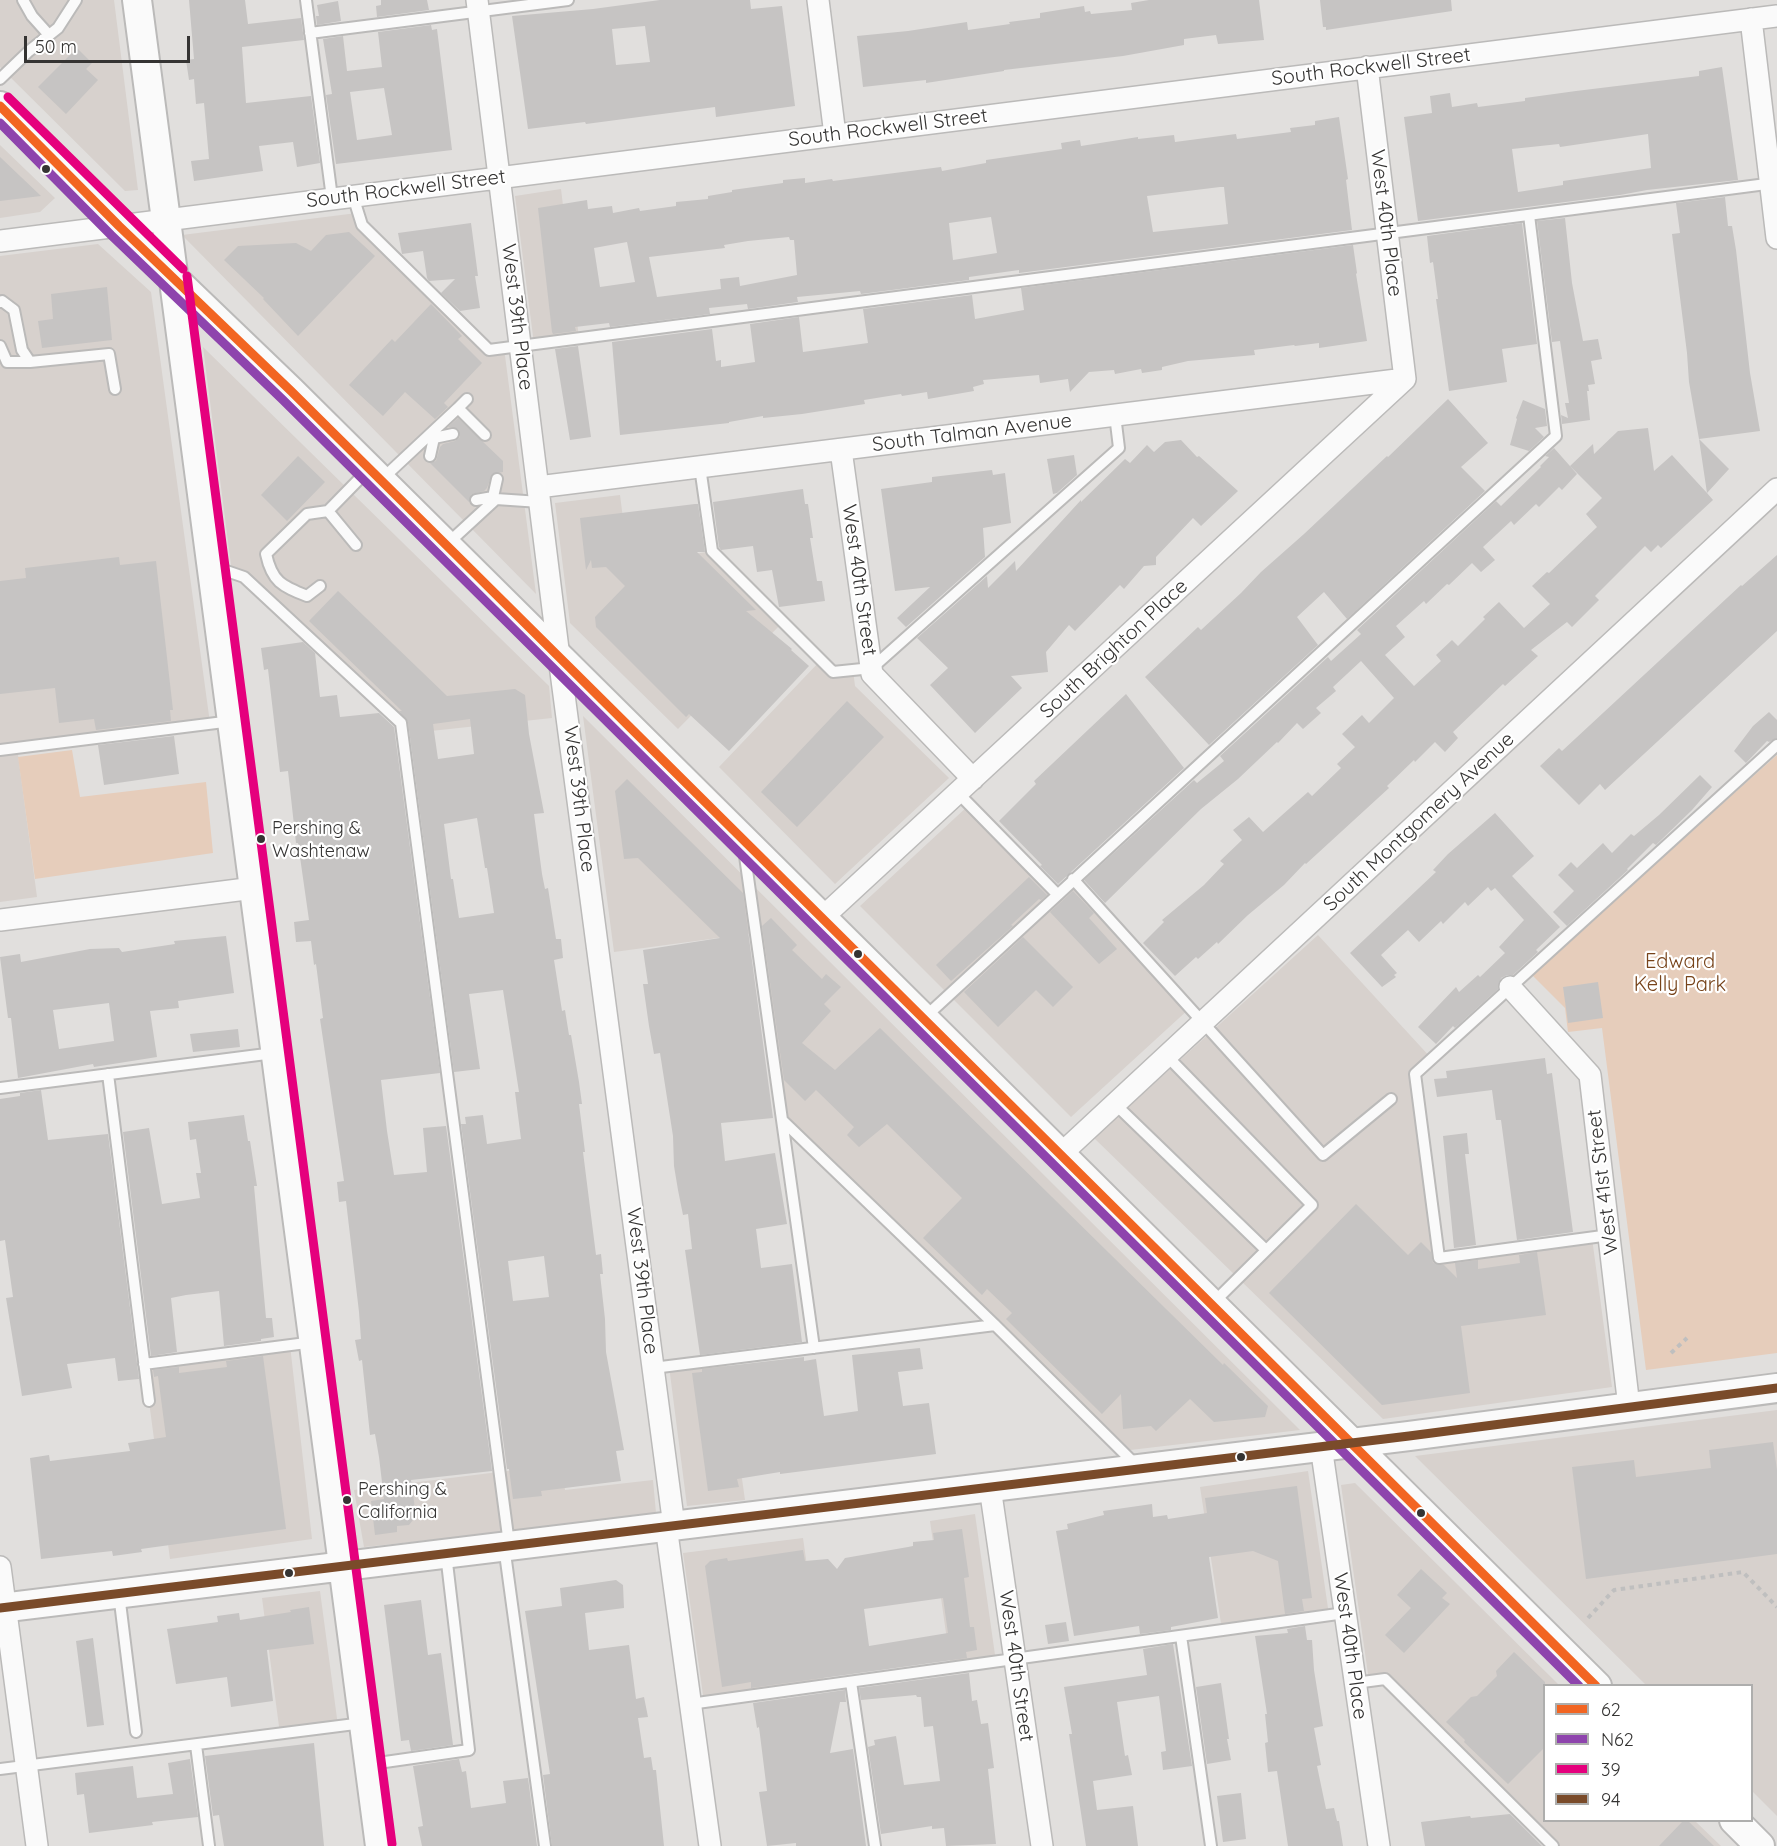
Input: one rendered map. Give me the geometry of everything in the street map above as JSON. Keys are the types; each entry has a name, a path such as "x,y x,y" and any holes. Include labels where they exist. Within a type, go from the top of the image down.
{"main road":[{"path":"137,0 380,1846"},
{"path":"0,106 1595,1684"},
{"path":"3,1608 1777,1388"},
{"path":"1735,1822 1760,1846"}],"street":[{"path":"818,0 835,135"},
{"name":"West 39th Place","path":"478,6 559,657 653,1368 690,1704 710,1846"},
{"name":"South Rockwell Street","path":"0,241 1777,16"},
{"path":"1751,19 1774,183 1777,238"},
{"name":"West 40th Place","path":"1367,67 1406,379"},
{"name":"South Talman Avenue","path":"539,495 700,467 1406,379"},
{"name":"South Brighton Place","path":"822,918 1406,379"},
{"name":"West 40th Street","path":"841,450 872,674 966,786"},
{"name":"South Montgomery Avenue","path":"1061,1154 1777,489"},
{"path":"0,920 254,888"},
{"name":"West 41st Street","path":"1510,987 1590,1075 1629,1407"},
{"name":"West 40th Place","path":"1321,1446 1379,1846"},
{"name":"West 40th Street","path":"990,1487 1042,1846"},
{"path":"0,1567 3,1608 37,1846"}],"lane":[{"path":"23,0 32,16 49,35"},
{"path":"0,79 29,51 58,28 76,0"},
{"path":"306,0 310,33 342,197 362,225 489,350 1774,183"},
{"path":"310,33 478,6 568,0"},
{"path":"923,1018 1556,436 1529,215"},
{"path":"0,302 2,301 14,310 22,350 30,362"},
{"path":"0,346 7,362 109,354 115,389"},
{"path":"430,456 435,439 467,399"},
{"path":"458,408 484,435"},
{"path":"700,467 712,551 833,672 872,668 1119,448 1115,416"},
{"path":"320,586 307,596 284,587 270,570 266,554 307,514 328,511 375,475 435,439 453,434"},
{"path":"445,545 491,495 497,479"},
{"path":"476,500 491,495 539,495"},
{"path":"328,511 356,545"},
{"path":"212,565 244,577 401,723 545,1846"},
{"path":"0,750 233,721"},
{"path":"1610,1235 1439,1258 1415,1074 1777,745"},
{"path":"966,786 1057,894"},
{"path":"743,839 814,1348"},
{"path":"1073,879 1323,1155 1391,1099"},
{"path":"0,1088 276,1053"},
{"path":"1167,1056 1312,1205 1212,1304"},
{"path":"108,1074 149,1401"},
{"path":"1115,1104 1266,1250"},
{"path":"782,1120 1140,1468"},
{"path":"653,1368 995,1325"},
{"path":"144,1364 314,1342"},
{"path":"369,1764 469,1750 446,1553"},
{"path":"118,1594 136,1732"},
{"path":"690,1704 1345,1613"},
{"path":"1181,1636 1211,1846"},
{"path":"1355,1683 1385,1679 1553,1846"},
{"path":"851,1682 875,1846"},
{"path":"0,1768 364,1723"},
{"path":"196,1745 209,1846"}],"path":[{"path":"1671,1353 1687,1338"},
{"path":"1588,1618 1614,1590 1743,1572 1777,1607"}],"shaded area":[{"path":"0,0 114,0 138,190 125,191 0,67"},
{"path":"0,145 55,198 40,212 0,218"},
{"path":"561,189 579,338 534,344 515,196"},
{"path":"357,213 489,350 504,348 536,594 182,235"},
{"path":"98,244 151,292 210,723 17,747 37,897 0,902 0,256"},
{"path":"203,347 549,686 552,718 412,733 232,573"},
{"path":"620,495 629,565 712,551 783,622 678,729 570,623 555,503"},
{"path":"821,660 833,672 853,670 855,686 949,778 835,884 719,767"},
{"path":"583,716 1300,1430 1122,1451 782,1120 755,933 614,952"},
{"path":"969,805 1057,894 1073,879 1190,1008 1071,1117 860,906"},
{"path":"1318,935 1432,1059 1415,1075 1439,1258 1592,1238 1612,1387 1383,1419 1094,1138"},
{"path":"290,1345 312,1539 170,1559 144,1364"},
{"path":"725,1359 745,1500 687,1506 669,1366"},
{"path":"1777,1410 1777,1816 1753,1792 1753,1684 1645,1684 1415,1456"},
{"path":"563,1464 565,1490 653,1480 656,1513 364,1547 354,1490"},
{"path":"1308,1471 1329,1615 1222,1630 1200,1487"},
{"path":"1355,1483 1558,1684 1543,1684 1543,1822 1696,1822 1721,1846 1553,1846 1385,1679 1369,1681 1341,1485"},
{"path":"975,1514 996,1662 951,1668 930,1521"},
{"path":"803,1538 824,1685 704,1702 683,1553"},
{"path":"320,1591 338,1726 280,1734 262,1598"}],"green space":[{"path":"72,750 80,797 206,782 213,853 35,879 18,757"},
{"name":"Edward Kelly Park","path":"1777,755 1777,1353 1646,1370 1602,1028 1568,1032 1565,1008 1531,974"}],"building":[{"path":"189,0 245,0 248,24 301,18 304,40 242,47 246,103 311,96 320,163 297,167 293,142 259,146 263,171 194,181 191,161 209,159 204,103 196,104 194,79 189,80 186,60 194,59"},
{"path":"381,0 427,0 429,10 377,17 376,6 381,5"},
{"path":"660,0 750,0 751,9 782,6 795,106 716,117 715,107 586,124 585,122 528,129 512,16","holes":["645,26 650,62 616,65 612,29"]},
{"path":"1149,0 1259,0 1264,40 1218,44 1216,35 1184,39 1184,45 1123,56 1004,70 926,83 926,80 863,87 857,36 967,22 968,30 1040,18 1040,13 1084,6 1085,12 1090,11 1091,14 1132,10 1131,3"},
{"path":"1320,0 1451,0 1452,11 1326,30 1326,27 1323,27"},
{"path":"338,1 341,21 317,25 316,16 319,16 317,5"},
{"path":"431,25 432,30 437,29 452,150 336,164 326,95 332,94 323,39 343,36 347,71 382,67 378,32","holes":["384,88 392,135 357,140 350,92"]},
{"path":"77,48 92,63 86,69 98,80 66,114 38,87"},
{"path":"1722,67 1738,180 1418,221 1404,117 1432,113 1430,96 1450,93 1452,107 1477,103 1478,107 1525,101 1525,98 1699,76 1699,71","holes":["1648,134 1651,168 1563,181 1563,185 1518,192 1512,149 1559,144 1560,147"]},
{"path":"1339,117 1348,179 1346,180 1352,230 1019,273 1019,270 969,277 969,280 861,294 860,291 797,297 798,302 748,309 747,304 709,308 710,314 610,327 609,323 575,327 576,331 553,334 552,332 538,208 587,200 588,209 612,206 613,213 639,208 640,211 676,206 676,202 708,199 708,196 732,192 732,190 783,183 783,180 805,178 805,183 941,167 942,171 986,163 986,160 1062,149 1061,143 1080,140 1081,146 1138,137 1138,139 1174,135 1175,142 1236,134 1237,139 1291,132 1290,128 1315,125 1315,121","holes":["1224,187 1228,224 1153,232 1147,196","991,217 997,253 953,260 949,223","789,237 790,240 794,240 797,275 740,286 739,277 720,279 721,289 657,297 649,257 725,248 724,245","627,242 635,282 600,287 594,248"]},
{"path":"0,157 41,196 0,201"},
{"path":"1725,197 1728,226 1732,226 1736,250 1750,373 1760,431 1699,439 1689,382 1672,234 1680,233 1676,203"},
{"path":"1565,218 1572,283 1583,341 1598,339 1602,359 1591,361 1595,384 1588,385 1589,391 1587,391 1590,420 1562,424 1561,415 1568,418 1565,403 1569,403 1560,341 1552,342 1537,221"},
{"path":"471,223 480,308 460,311 441,293 455,279 429,281 423,251 402,254 398,233"},
{"path":"1522,223 1537,344 1502,349 1507,382 1449,391 1433,262 1430,263 1427,236"},
{"path":"349,232 375,256 298,336 264,298 224,260 238,246 296,243 311,251 326,235"},
{"path":"1353,245 1367,341 1319,348 1319,343 1254,350 1255,355 1188,361 1162,367 1162,370 1142,373 1141,369 1115,374 1114,370 1089,372 1070,392 1068,379 1040,383 1039,375 983,380 984,384 973,387 974,391 928,399 927,392 902,396 901,394 864,400 865,404 802,414 763,418 763,416 729,423 620,435 612,342 712,329 716,361 721,360 721,367 755,362 750,324 799,317 803,352 868,343 863,309 972,295 975,319 1024,310 1021,288"},
{"path":"107,287 112,340 42,348 38,321 53,319 51,294"},
{"path":"431,304 462,336 458,339 482,363 444,403 448,407 435,419 405,392 383,416 349,385 392,339 395,342"},
{"path":"578,346 591,437 570,440 555,349"},
{"path":"1448,399 1488,443 1461,467 1485,491 1347,619 1324,592 1297,617 1318,645 1209,745 1145,677 1198,627 1201,630"},
{"path":"1523,400 1545,409 1547,426 1535,428 1544,437 1529,451 1510,445"},
{"path":"458,418 503,461 503,472 492,474 487,488 472,494 469,502 430,463 436,461 443,444 460,437 458,429 448,427"},
{"path":"1648,428 1654,471 1672,455 1713,500 1661,548 1658,545 1651,552 1645,546 1595,596 1599,600 1572,627 1567,622 1531,650 1538,656 1505,686 1503,684 1453,732 1458,738 1445,752 1435,742 1284,885 1218,944 1217,942 1198,959 1196,957 1175,976 1143,943 1164,922 1162,920 1204,885 1224,864 1220,861 1242,840 1233,830 1249,817 1263,832 1308,792 1312,796 1341,768 1337,764 1355,747 1342,734 1362,715 1369,723 1394,698 1361,661 1333,687 1336,691 1316,708 1321,713 1303,729 1297,723 1238,779 1201,809 1105,903 1084,880 1194,780 1197,783 1224,761 1220,756 1328,657 1331,661 1361,634 1357,630 1496,501 1501,506 1541,467 1549,457 1545,456 1554,448 1577,474 1562,490 1559,487 1539,507 1536,504 1514,525 1511,521 1483,547 1495,560 1481,572 1472,563 1449,585 1447,584 1426,604 1424,601 1396,626 1405,637 1385,655 1414,686 1441,661 1436,655 1452,640 1458,646 1499,602 1524,628 1550,604 1532,586 1597,527 1586,514 1602,498 1570,466 1593,444 1594,454 1618,431"},
{"path":"1699,439 1729,469 1707,493"},
{"path":"1181,440 1197,457 1199,456 1238,491 1201,526 1193,518 1156,557 1156,565 1144,566 1124,589 1120,585 1075,631 1069,625 1046,652 1048,672 1011,676 1022,688 975,733 930,685 948,668 917,638 987,576 988,588 1015,561 1016,571 1081,500 1081,502 1125,459 1130,463 1147,445 1154,452 1165,442"},
{"path":"1074,455 1077,475 1053,494 1047,459"},
{"path":"298,456 325,482 287,521 261,495"},
{"path":"992,470 993,475 1005,473 1011,523 983,528 985,557 906,627 897,618 930,587 895,591 881,489 932,482 932,477"},
{"path":"803,489 805,504 808,504 813,538 810,538 817,581 822,581 825,601 779,607 772,570 757,572 753,546 721,550 719,547 713,502"},
{"path":"698,504 705,552 697,552 756,610 746,611 809,666 729,751 689,714 686,717 596,627 595,617 625,586 606,567 592,568 591,560 586,570 580,518"},
{"path":"1777,555 1777,631 1605,790 1600,784 1579,805 1540,766 1559,748 1562,751 1741,585"},
{"path":"119,557 120,565 156,561 173,710 170,710 171,721 96,730 94,719 59,723 55,688 0,694 0,581 26,578 25,568"},
{"path":"338,591 447,696 515,689 525,695 529,734 544,813 534,814 542,874 545,889 548,888 556,939 561,939 563,958 554,960 562,1011 565,1010 569,1035 571,1035 579,1082 582,1104 579,1104 585,1152 583,1152 596,1255 601,1254 603,1274 600,1274 606,1352 624,1450 616,1451 621,1481 541,1491 542,1496 513,1499 509,1469 507,1469 461,1124 466,1124 465,1117 483,1115 487,1144 521,1139 515,1092 519,1092 503,990 469,994 480,1069 454,1072 408,722 399,711 402,711 309,621","holes":["470,719 474,754 438,759 433,724","477,818 494,913 459,918 444,824","544,1256 549,1297 513,1301 508,1261"]},
{"path":"303,642 315,653 320,697 337,695 340,717 379,713 394,727 440,1073 381,1080 387,1131 394,1175 427,1172 423,1128 446,1126 492,1471 411,1480 416,1516 409,1525 397,1526 397,1532 375,1535 371,1501 384,1499 375,1434 370,1435 362,1360 359,1361 355,1340 361,1339 359,1312 346,1201 339,1202 337,1182 344,1181 320,1019 323,1018 316,964 314,965 311,941 296,942 294,922 309,920 298,843 296,843 288,771 280,772 268,669 264,670 261,648"},
{"path":"1126,694 1184,768 1058,884 999,821 1036,784 1034,781"},
{"path":"847,701 884,737 797,827 761,792"},
{"path":"1769,712 1777,720 1777,738 1767,741 1746,763 1734,751 1753,726"},
{"path":"174,736 179,774 104,785 98,745"},
{"path":"1700,775 1712,787 1692,810 1656,845 1653,843 1628,870 1567,926 1553,912 1574,891 1558,875 1571,862 1577,868 1603,843 1612,853 1631,834 1634,836 1659,815"},
{"path":"627,779 743,893 773,1118 721,1123 725,1161 775,1153 787,1224 756,1229 761,1268 792,1264 802,1342 700,1355 685,1250 692,1249 688,1214 683,1215 678,1190 673,1136 660,1053 654,1054 649,1026 643,984 648,984 643,950 720,938 638,858 624,859 615,791"},
{"path":"1495,813 1534,856 1512,876 1560,927 1513,975 1501,978 1498,989 1455,1028 1453,1026 1436,1044 1418,1027 1456,987 1459,992 1478,975 1480,977 1505,953 1499,947 1524,920 1495,888 1491,891 1488,887 1468,906 1465,902 1443,924 1441,921 1419,942 1408,930 1381,955 1397,973 1394,975 1396,977 1382,987 1350,953 1436,872 1433,870 1448,854"},
{"path":"1029,877 1047,895 1039,899 1011,925 1013,926 951,981 936,965"},
{"path":"1073,891 1094,913 1089,918 1117,949 1099,964 1050,912"},
{"path":"771,918 797,945 792,950 822,979 826,974 841,987 824,1004 831,1011 802,1043 835,1070 880,1028 1223,1365 1224,1363 1268,1406 1265,1417 1214,1422 1190,1399 1156,1431 1151,1426 1123,1429 1121,1394 1102,1414 1006,1319 1012,1313 987,1289 982,1295 923,1238 962,1198 887,1124 859,1147 847,1135 854,1127 816,1090 805,1101 784,1080 762,926"},
{"path":"226,936 234,993 178,1001 179,1008 150,1011 157,1057 94,1067 93,1064 18,1078 11,1018 8,1018 0,957 20,954 21,962 90,949 119,948 122,952 175,944 174,941","holes":["109,1003 114,1041 59,1049 53,1010"]},
{"path":"1023,937 1073,987 1053,1007 1036,990 998,1027 964,992"},
{"path":"1598,982 1603,1018 1568,1023 1563,987"},
{"path":"238,1029 240,1047 193,1052 190,1034"},
{"path":"1545,1058 1547,1074 1552,1073 1573,1232 1517,1240 1501,1120 1496,1120 1492,1090 1437,1097 1434,1079 1447,1078 1446,1071"},
{"path":"41,1090 48,1140 108,1134 139,1379 118,1381 115,1358 67,1364 72,1388 22,1396 6,1298 13,1297 5,1240 0,1241 0,1099"},
{"path":"244,1115 257,1186 254,1186 266,1318 272,1318 274,1337 224,1346 219,1291 186,1295 171,1298 177,1352 151,1356 123,1132 149,1128 162,1204 200,1198 196,1173 201,1173 196,1139 190,1140 188,1122"},
{"path":"1467,1133 1469,1154 1465,1154 1476,1245 1454,1248 1443,1136"},
{"path":"1356,1204 1408,1255 1421,1242 1431,1252 1433,1263 1444,1265 1457,1278 1455,1263 1478,1260 1478,1269 1520,1263 1519,1255 1537,1252 1546,1315 1461,1326 1470,1393 1382,1405 1269,1293"},
{"path":"920,1348 923,1369 898,1372 903,1406 929,1403 936,1454 780,1474 780,1472 737,1479 739,1487 708,1491 692,1373 702,1372 702,1369 804,1357 804,1361 816,1359 824,1416 858,1411 852,1355"},
{"path":"263,1356 286,1529 141,1549 142,1552 113,1556 112,1551 41,1559 30,1458 49,1455 50,1461 130,1451 128,1443 166,1437 158,1376 154,1377 153,1370 179,1367 179,1373 227,1367 226,1361"},
{"path":"1773,1442 1777,1470 1777,1554 1586,1579 1572,1467 1634,1460 1636,1477 1711,1468 1709,1450"},
{"path":"1297,1486 1312,1598 1302,1599 1304,1611 1285,1614 1278,1561 1253,1551 1209,1557 1218,1618 1171,1627 1171,1630 1140,1634 1139,1626 1074,1636 1056,1531 1068,1529 1067,1524 1104,1515 1103,1511 1152,1504 1153,1517 1167,1515 1168,1519 1207,1513 1205,1498"},
{"path":"962,1529 969,1577 964,1578 970,1627 974,1627 977,1650 966,1652 967,1658 751,1688 751,1682 722,1687 705,1566 710,1561 727,1558 728,1561 803,1550 805,1561 828,1559 837,1569 845,1558 913,1546 913,1542 934,1540 933,1533","holes":["943,1598 948,1633 869,1646 864,1609"]},
{"path":"1421,1569 1447,1593 1442,1598 1450,1604 1404,1653 1385,1635 1411,1608 1397,1595"},
{"path":"616,1580 623,1585 624,1608 585,1613 589,1650 629,1645 636,1699 644,1697 648,1717 638,1718 644,1758 651,1757 653,1770 656,1770 664,1846 552,1846 543,1775 550,1774 525,1611 562,1606 560,1588"},
{"path":"421,1600 428,1655 441,1653 453,1745 411,1751 409,1740 401,1741 384,1605"},
{"path":"309,1607 314,1644 267,1650 273,1701 231,1707 227,1677 176,1684 167,1629 218,1622 217,1616 239,1613 240,1620"},
{"path":"1066,1622 1069,1641 1048,1644 1045,1625"},
{"path":"1305,1626 1307,1640 1312,1640 1314,1670 1323,1726 1314,1728 1321,1765 1317,1766 1326,1809 1334,1808 1337,1821 1339,1821 1343,1846 1288,1846 1277,1771 1268,1772 1265,1743 1268,1742 1265,1714 1267,1714 1255,1636 1288,1633 1287,1629"},
{"path":"93,1638 104,1725 87,1727 76,1641"},
{"path":"1173,1644 1192,1766 1163,1770 1161,1752 1166,1751 1159,1696 1117,1702 1125,1756 1128,1755 1132,1775 1093,1781 1097,1810 1133,1806 1138,1846 1086,1846 1064,1687 1147,1675 1143,1649"},
{"path":"1514,1652 1545,1682 1543,1684 1543,1749 1508,1784 1446,1722 1471,1697 1477,1696 1497,1676 1496,1671"},
{"path":"969,1673 972,1701 977,1700 981,1724 988,1723 994,1768 988,1769 996,1844 946,1846 944,1828 932,1829 932,1826 881,1834 868,1747 875,1745 874,1740 896,1736 904,1785 940,1781 933,1726 924,1727 921,1697 916,1695 861,1700 859,1688"},
{"path":"1221,1683 1231,1760 1207,1764 1196,1687"},
{"path":"845,1690 846,1702 840,1702 830,1753 853,1749 866,1846 796,1846 796,1843 767,1846 759,1792 767,1791 759,1727 757,1728 753,1703"},
{"path":"314,1743 324,1846 224,1846 219,1815 213,1816 205,1756"},
{"path":"190,1759 198,1817 89,1833 84,1794 77,1795 75,1773 133,1766 137,1798 173,1794 168,1763"},
{"path":"459,1759 462,1772 466,1771 471,1808 506,1803 503,1781 528,1778 537,1846 422,1846 418,1827 423,1826 413,1766"},
{"path":"1241,1793 1246,1839 1223,1842 1217,1796"},
{"path":"1510,1814 1542,1846 1425,1846 1421,1822"},
{"path":"1682,1822 1689,1822 1714,1846 1659,1846"}],"transit line":[{"name":"39","path":"8,97 183,269"},
{"name":"62","path":"0,106 119,226 291,391 1594,1684"},
{"name":"N62","path":"0,123 111,235 283,400 1577,1684"},
{"name":"39","path":"187,276 392,1844"},
{"name":"94","path":"0,1608 1409,1436 1777,1388"}],"place":[{"name":"Pershing & Washtenaw","path":"261,839"},
{"name":"Pershing & California","path":"347,1500"}]}
